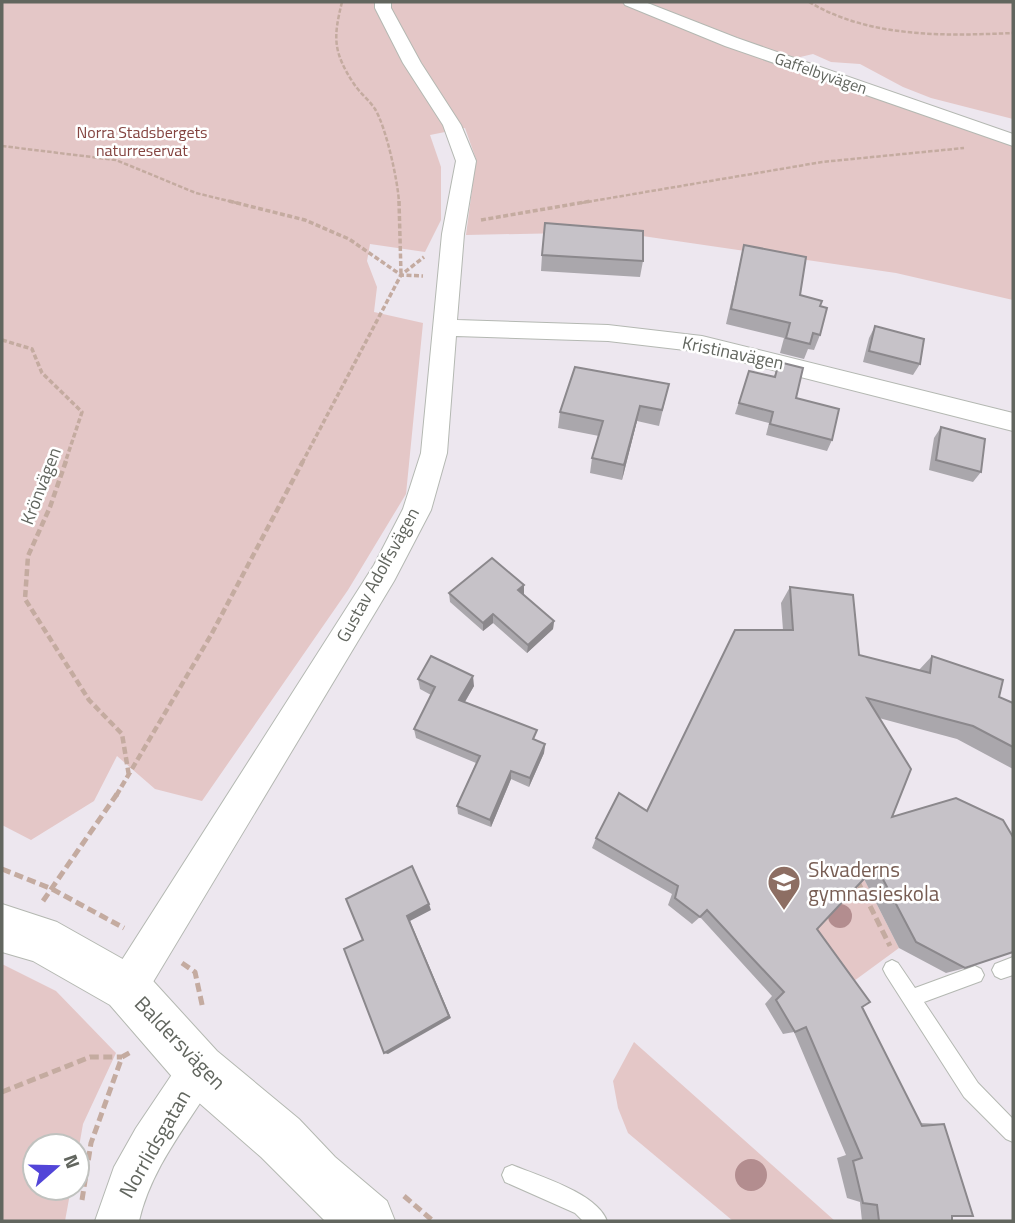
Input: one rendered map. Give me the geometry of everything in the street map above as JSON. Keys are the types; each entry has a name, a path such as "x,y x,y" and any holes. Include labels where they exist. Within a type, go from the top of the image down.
{"street":[{"name":"Gustav Adolfsvägen","path":"127,988 384,573 417,510 434,453 447,328 453,234 466,161 452,125 412,63 383,8 383,2"},
{"name":"Gaffelbyvägen","path":"631,2 731,42 1013,139"},
{"name":"Kristinavägen","path":"447,328 608,332 702,344 1013,422"},
{"name":"Baldersvägen","path":"2,928 40,939 127,988 199,1069 280,1138 316,1176 367,1221"},
{"name":"Norrlidsgatan","path":"117,1221 120,1202 142,1159 199,1069"}],"lane":[{"path":"892,969 971,1090 1013,1132"},
{"path":"911,998 975,975"},
{"path":"512,1175 582,1206 597,1221"}],"path":[{"path":"2,146 116,160 196,193 305,220 349,239 401,275 398,183 376,110 354,85 335,44 335,31 342,2"},
{"path":"809,2 849,20 891,31 1013,33"},
{"name":"Krönvägen","path":"2,340 32,349 42,373 82,412 54,495 28,555 25,599 89,700 122,734 129,777"},
{"path":"2,869 52,889 155,945"},
{"path":"857,880 894,952 892,969"},
{"path":"2,1092 90,1056 122,1057"}],"green space":[{"name":"Norra Stadsbergets naturreservat","path":"2,2 1013,2 1013,119 931,98 903,87 860,64 831,62 813,54 775,63 1013,146 1013,300 896,273 615,232 466,235 476,159 465,128 430,135 441,167 441,220 425,252 370,244 367,261 377,287 374,312 423,323 406,494 348,590 202,801 155,789 117,756 94,801 31,840 2,825"},
{"path":"767,807 859,869 899,948 843,989 816,951"},
{"path":"2,964 56,991 116,1053 82,1132 21,1132 21,1202 68,1202 65,1221 2,1221"},
{"path":"634,1042 835,1221 733,1221 628,1133 618,1108 613,1081"}],"building":[{"path":"545,223 643,231 643,261 542,255"},
{"path":"744,245 806,257 800,295 822,301 820,306 827,308 820,335 813,333 810,344 786,338 790,323 731,309"},
{"path":"875,326 924,339 920,364 869,351"},
{"path":"779,362 803,368 796,398 839,409 832,440 770,424 773,412 739,403 749,371 775,377"},
{"path":"575,367 669,384 662,410 640,406 624,465 592,458 603,421 560,412"},
{"path":"941,427 985,439 981,472 936,460"},
{"path":"492,558 524,585 518,590 554,621 528,645 493,614 483,623 449,593"},
{"path":"790,587 853,595 859,655 930,673 932,656 1003,680 999,697 1013,703 1013,747 973,726 867,698 911,769 892,817 956,798 1003,820 1013,837 1013,952 965,968 916,942 876,866 817,929 870,1002 862,1007 922,1126 944,1124 973,1216 952,1216 952,1221 879,1221 877,1205 863,1203 853,1161 862,1158 806,1027 795,1032 776,1000 784,992 707,910 700,917 675,898 678,886 596,838 619,793 647,811 735,630 793,630"},
{"path":"431,656 473,676 459,700 537,730 533,739 545,744 530,778 511,771 490,820 457,806 480,756 414,729 435,687 418,679"},
{"path":"412,866 429,904 407,916 449,1016 384,1053 344,949 363,940 346,899"}],"place":[{"name":"Skvaderns gymnasieskola","path":"784,912"}]}
